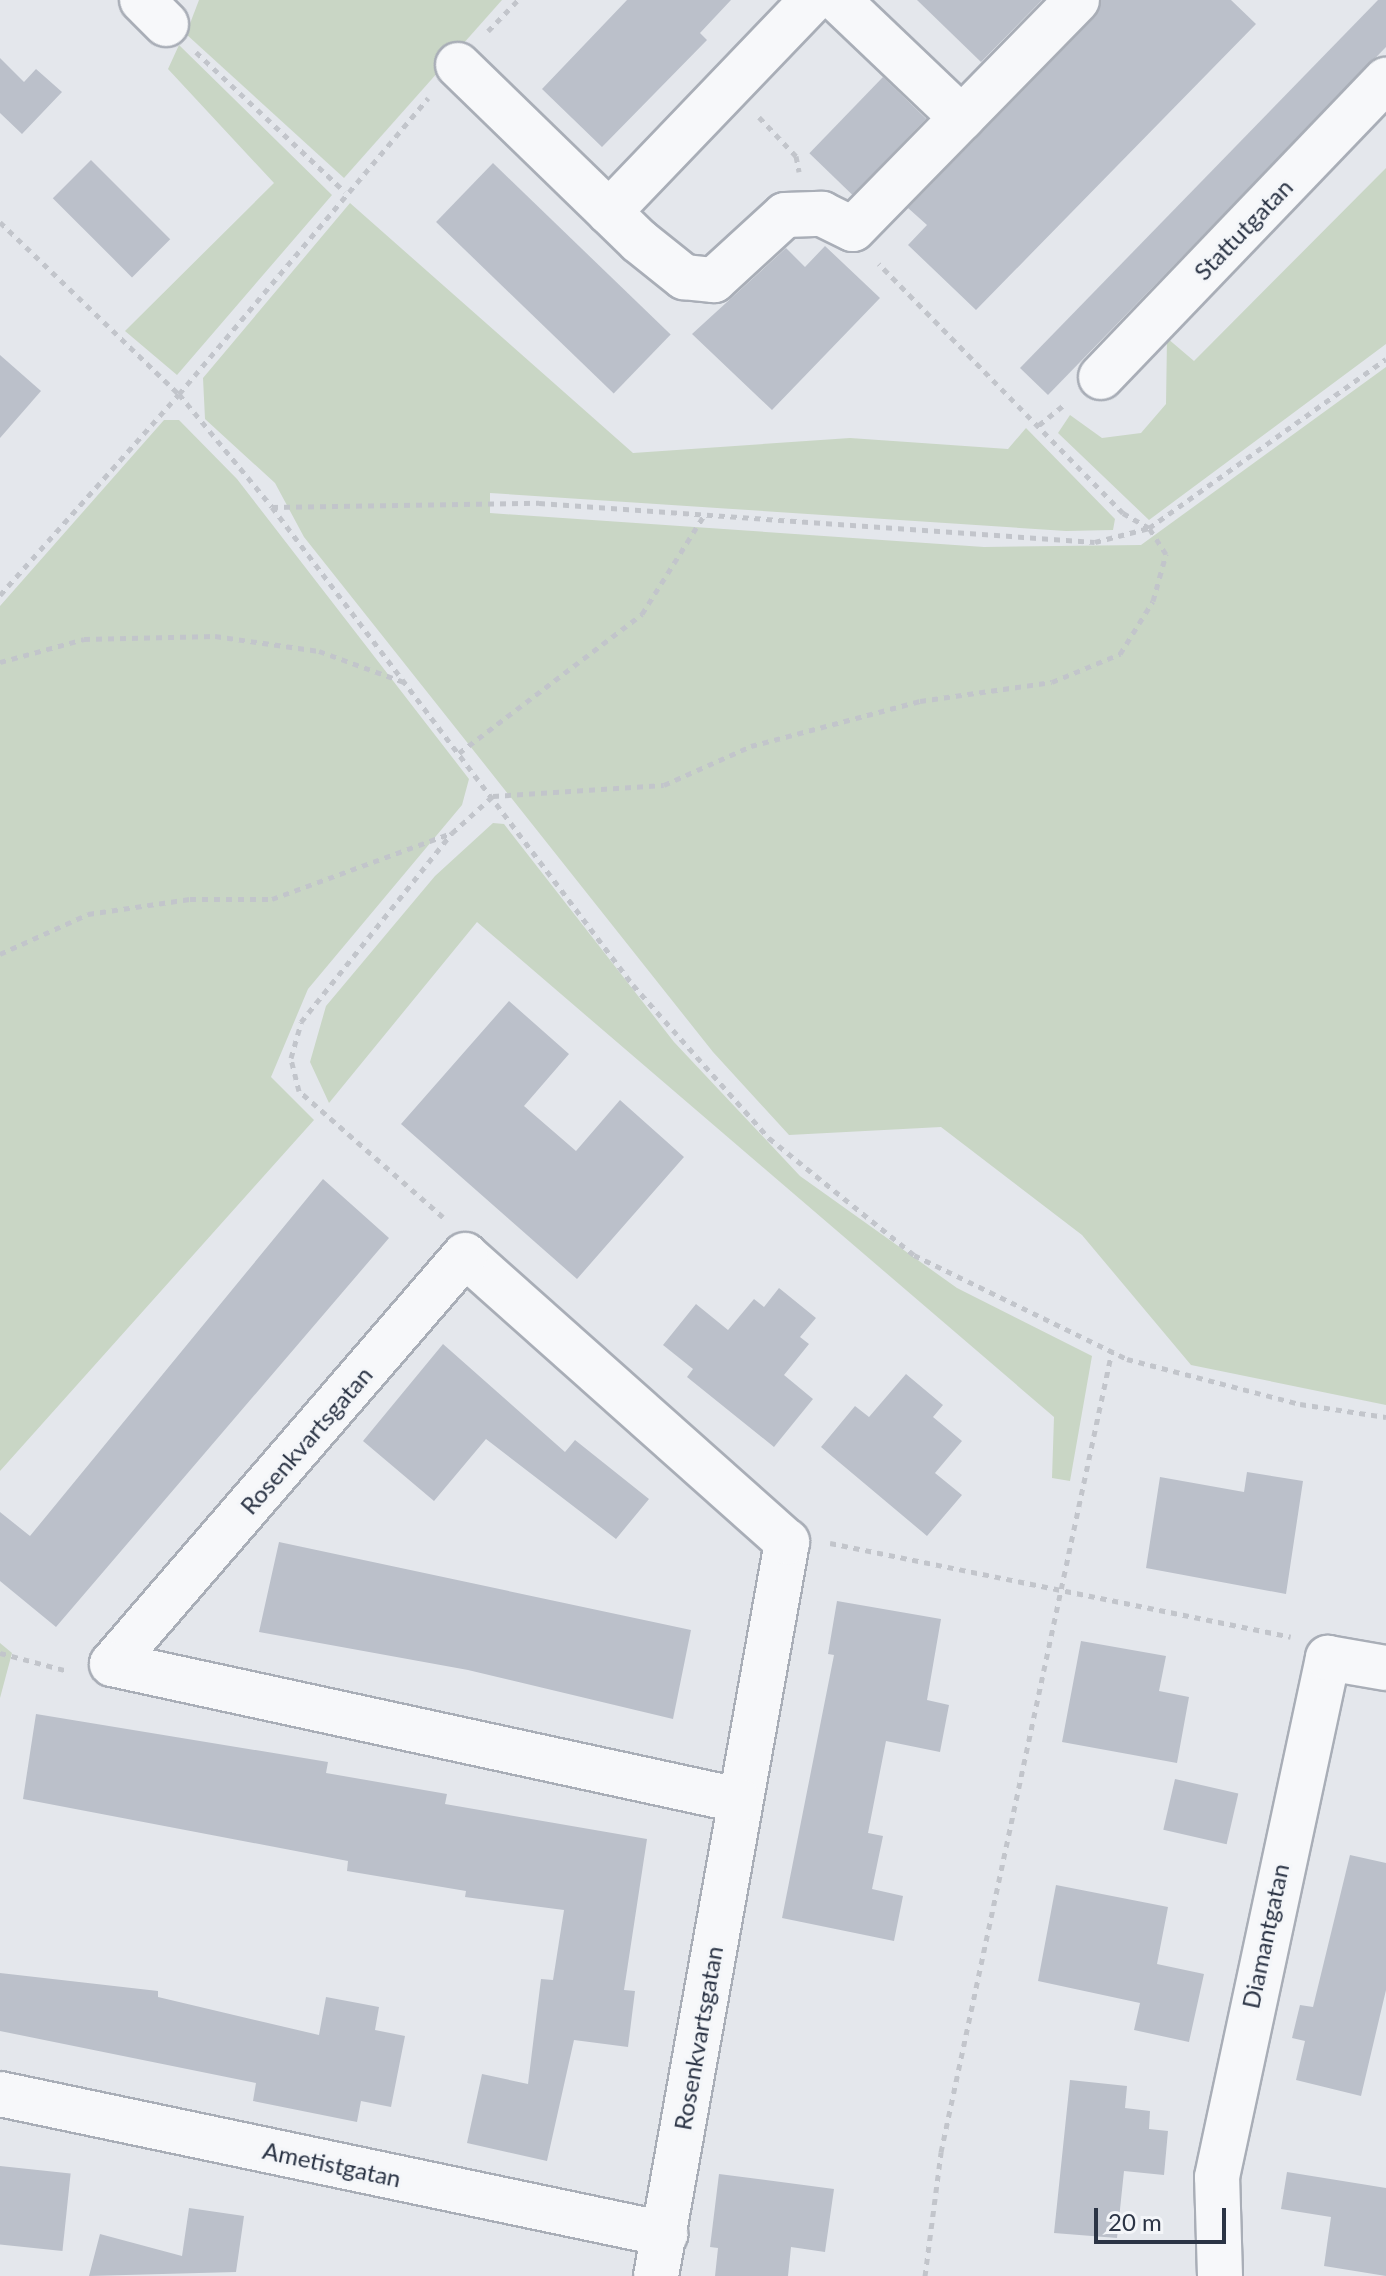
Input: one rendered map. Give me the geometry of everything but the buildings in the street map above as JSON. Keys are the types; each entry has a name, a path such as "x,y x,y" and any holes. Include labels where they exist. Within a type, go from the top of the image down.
{"street":[{"path":"609,212 812,0"},
{"path":"838,0 962,118"},
{"path":"458,65 609,212 684,277 714,280 785,215 838,221 962,118 1077,0"},
{"name":"Stattutgatan","path":"1101,377 1386,80"},
{"path":"465,1255 787,1542"},
{"name":"Rosenkvartsgatan","path":"112,1664 465,1255"},
{"name":"Rosenkvartsgatan","path":"656,2276 738,1800 787,1542"},
{"path":"1328,1658 1386,1668"},
{"name":"Diamantgatan","path":"1220,2276 1217,2177 1328,1658"},
{"path":"112,1664 738,1800"},
{"name":"Ametistgatan","path":"0,2094 665,2234"}],"path":[{"path":"0,595 179,394 345,192 518,0"},
{"path":"154,12 345,192"},
{"path":"465,1255 454,1226 299,1091 291,1058 301,1022 452,833 493,796 664,785 751,746 920,701 1052,682 1120,654 1153,601 1166,554 1149,528 1123,513 838,221 804,192 796,156 727,89"},
{"path":"0,222 179,394 272,507 633,985 769,1138 914,1255 1112,1351 1300,1404 1386,1417"},
{"path":"272,507 539,503 703,517 1095,542 1149,528 1386,359"},
{"path":"459,753 642,614 703,517"},
{"path":"0,662 84,639 215,636 319,651 405,682"},
{"path":"0,954 88,914 190,899 272,899 452,833"},
{"path":"925,2276 941,2152 1058,1591 1112,1351"},
{"path":"787,1542 804,1537 1311,1641 1328,1658"},
{"path":"1,1657 49,1669 112,1664"}],"green space":[{"path":"199,0 502,0 344,178 186,34"},
{"path":"179,45 332,195 177,375 125,331 274,183 168,69"},
{"path":"1386,168 1386,344 1149,520 1058,433 1070,415 1102,438 1141,433 1166,404 1167,338 1194,361"},
{"path":"350,203 633,453 850,438 1008,449 1026,428 1115,519 1113,530 1066,531 490,493 490,513 984,547 1141,545 1386,367 1386,1405 1191,1365 1082,1235 941,1127 789,1135 713,1052 304,537 275,483 205,419 203,378"},
{"path":"164,420 179,420 237,479 469,779 462,805 308,989 271,1077 314,1120 0,1471 0,606"},
{"path":"493,823 504,824 674,1042 800,1176 957,1288 1092,1356 1070,1481 1052,1478 1054,1417 477,922 329,1103 310,1062 326,1006 435,876"},
{"path":"0,1643 12,1653 0,1698"}]}
